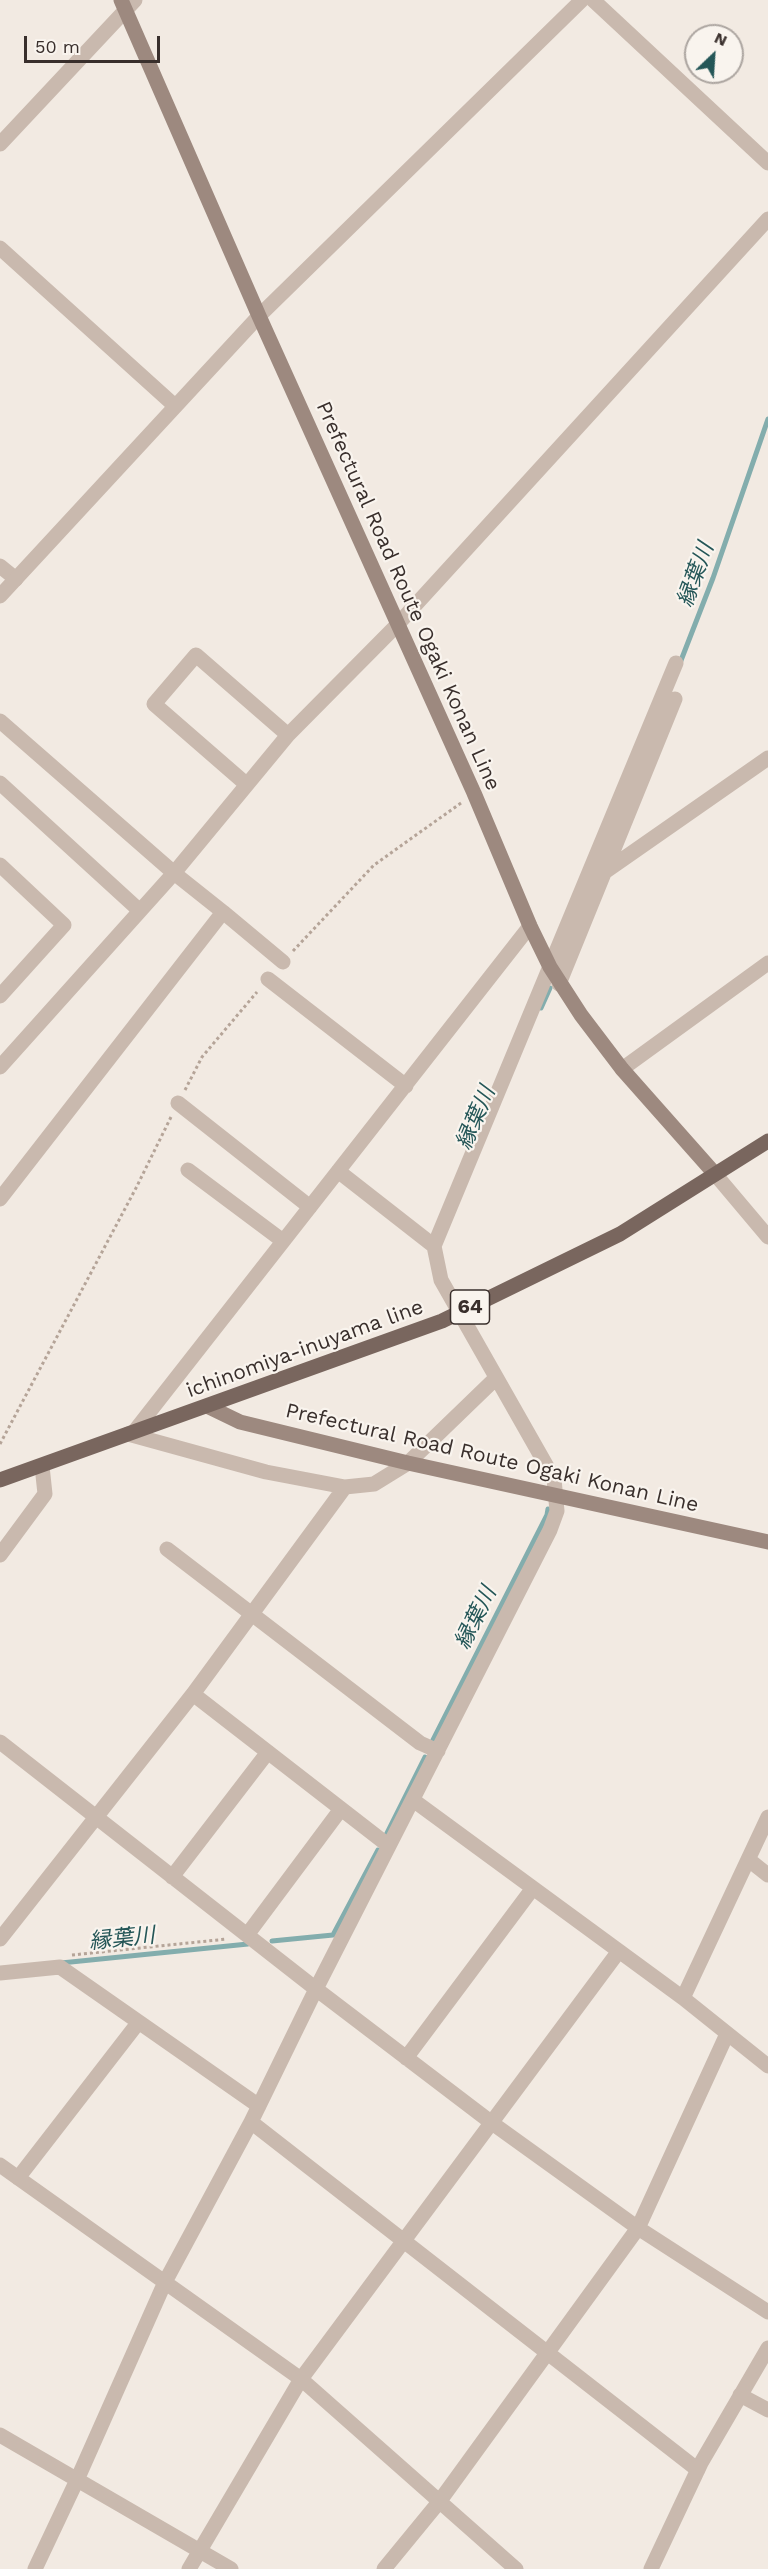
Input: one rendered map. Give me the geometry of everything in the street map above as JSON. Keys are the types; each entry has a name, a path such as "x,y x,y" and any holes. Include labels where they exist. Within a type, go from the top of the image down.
{"main road":[{"name":"Prefectural Road Route Ogaki Konan Line","path":"127,4 259,316 550,967 559,984 622,1069 715,1174"},
{"name":"ichinomiya-inuyama line","path":"0,1480 209,1407 442,1321 620,1233 768,1141"},
{"name":"Prefectural Road Route Ogaki Konan Line","path":"209,1407 240,1422 408,1463 768,1542"}],"street":[{"path":"0,596 259,316 582,0"},
{"path":"593,0 768,163"},
{"path":"0,144 127,4"},
{"path":"0,1066 174,873 288,735 398,624 768,219"},
{"path":"0,248 175,406"},
{"path":"0,566 16,579"},
{"path":"246,784 154,704 196,655 288,735"},
{"path":"559,984 601,863 645,754 676,663"},
{"path":"645,754 675,699"},
{"path":"0,721 174,873 283,962"},
{"path":"34,2569 77,2480 165,2282 251,2122 316,1989 550,1530 557,1511 554,1479 441,1280 434,1246 550,967 601,863 768,758"},
{"path":"0,783 140,911"},
{"path":"0,866 64,925 0,996"},
{"path":"0,1199 223,912"},
{"path":"496,1378 408,1463 374,1484 345,1487 266,1472 131,1433 530,926"},
{"path":"622,1069 768,963"},
{"path":"268,979 405,1086"},
{"path":"178,1103 310,1207"},
{"path":"188,1170 283,1242"},
{"path":"338,1171 434,1246"},
{"path":"715,1174 768,1237"},
{"path":"0,1555 45,1494 42,1466"},
{"path":"0,1939 193,1694 345,1487"},
{"path":"167,1549 420,1743 438,1751"},
{"path":"193,1694 389,1846"},
{"path":"0,1742 316,1989 492,2122 638,2229 768,2312"},
{"path":"172,1877 268,1752"},
{"path":"413,1800 683,1998 768,2066"},
{"path":"248,1936 341,1809"},
{"path":"683,1998 768,1817"},
{"path":"749,1860 768,1875"},
{"path":"406,2058 533,1888"},
{"path":"189,2569 301,2379 619,1951"},
{"path":"0,1973 60,1967 259,2106"},
{"path":"18,2178 138,2023"},
{"path":"384,2569 439,2502 638,2229 727,2034"},
{"path":"251,2122 698,2470"},
{"path":"0,2165 301,2379 516,2569"},
{"path":"651,2569 698,2470 768,2348"},
{"path":"740,2395 768,2410"},
{"path":"0,2435 231,2569"}],"path":[{"path":"283,962 374,866 474,793"},
{"path":"0,1444 136,1188 202,1057 268,979"},
{"path":"71,1955 248,1936"}],"waterway":[{"name":"縁葉川","path":"680,663 713,578 768,419"},
{"name":"縁葉川","path":"541,1008 550,988"},
{"name":"縁葉川","path":"433,1740 548,1509"},
{"name":"縁葉川","path":"385,1837 425,1757"},
{"name":"縁葉川","path":"272,1941 333,1935 378,1850"},
{"name":"縁葉川","path":"61,1963 248,1944"}]}
